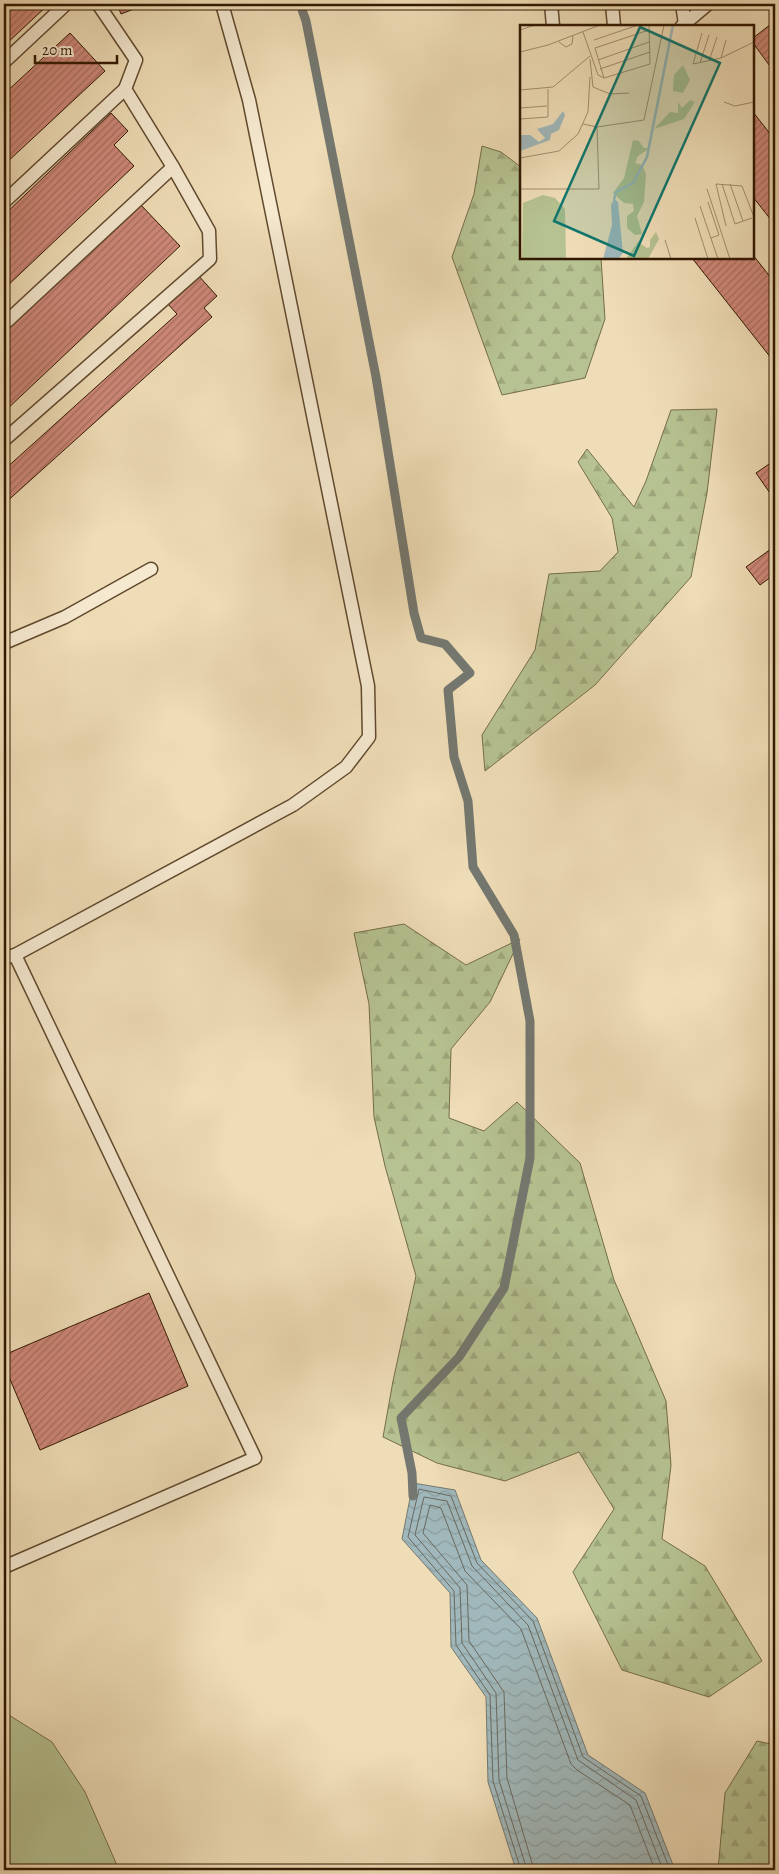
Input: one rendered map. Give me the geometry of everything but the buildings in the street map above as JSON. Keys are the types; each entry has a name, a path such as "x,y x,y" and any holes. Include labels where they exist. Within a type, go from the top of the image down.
{"lane":[{"path":"4,62 66,4"},
{"path":"4,202 125,89 136,60 98,4"},
{"path":"4,1567 255,1458 9,957 293,805 346,767 369,737 366,676 249,100 222,4"},
{"path":"550,4 553,25"},
{"path":"612,4 614,25"},
{"path":"682,4 683,25"},
{"path":"683,25 708,4"},
{"path":"4,440 210,259 209,231 173,166 125,89"},
{"path":"4,324 173,166"},
{"path":"4,642 65,617 151,569"}],"green space":[{"path":"482,146 501,152 520,166 520,259 601,259 605,319 585,378 502,395 452,257 474,194"},
{"path":"717,409 707,493 691,577 595,685 485,771 482,735 535,650 549,574 600,571 618,552 612,518 578,462 587,449 634,507 646,481 671,410"},
{"path":"404,924 466,965 520,939 490,1002 451,1049 449,1118 484,1131 517,1102 580,1163 614,1280 666,1401 671,1465 662,1539 705,1566 762,1661 709,1697 622,1670 573,1572 614,1509 579,1452 505,1481 437,1463 383,1437 416,1276 385,1166 374,1117 369,1004 354,933"},
{"path":"4,1712 52,1742 85,1792 119,1870 4,1870"},
{"path":"757,1741 775,1745 775,1870 718,1870 725,1793"}],"water":[{"path":"413,1483 455,1490 481,1560 537,1618 588,1755 645,1793 675,1870 516,1870 488,1782 486,1697 451,1647 450,1593 402,1539"}],"waterway":[{"path":"300,4 306,21 376,377 414,613 421,638 445,644 470,673 448,690 454,757 468,801 473,867 514,935 530,1021 530,1158 504,1288 459,1357 401,1418 412,1473 413,1496"}]}
